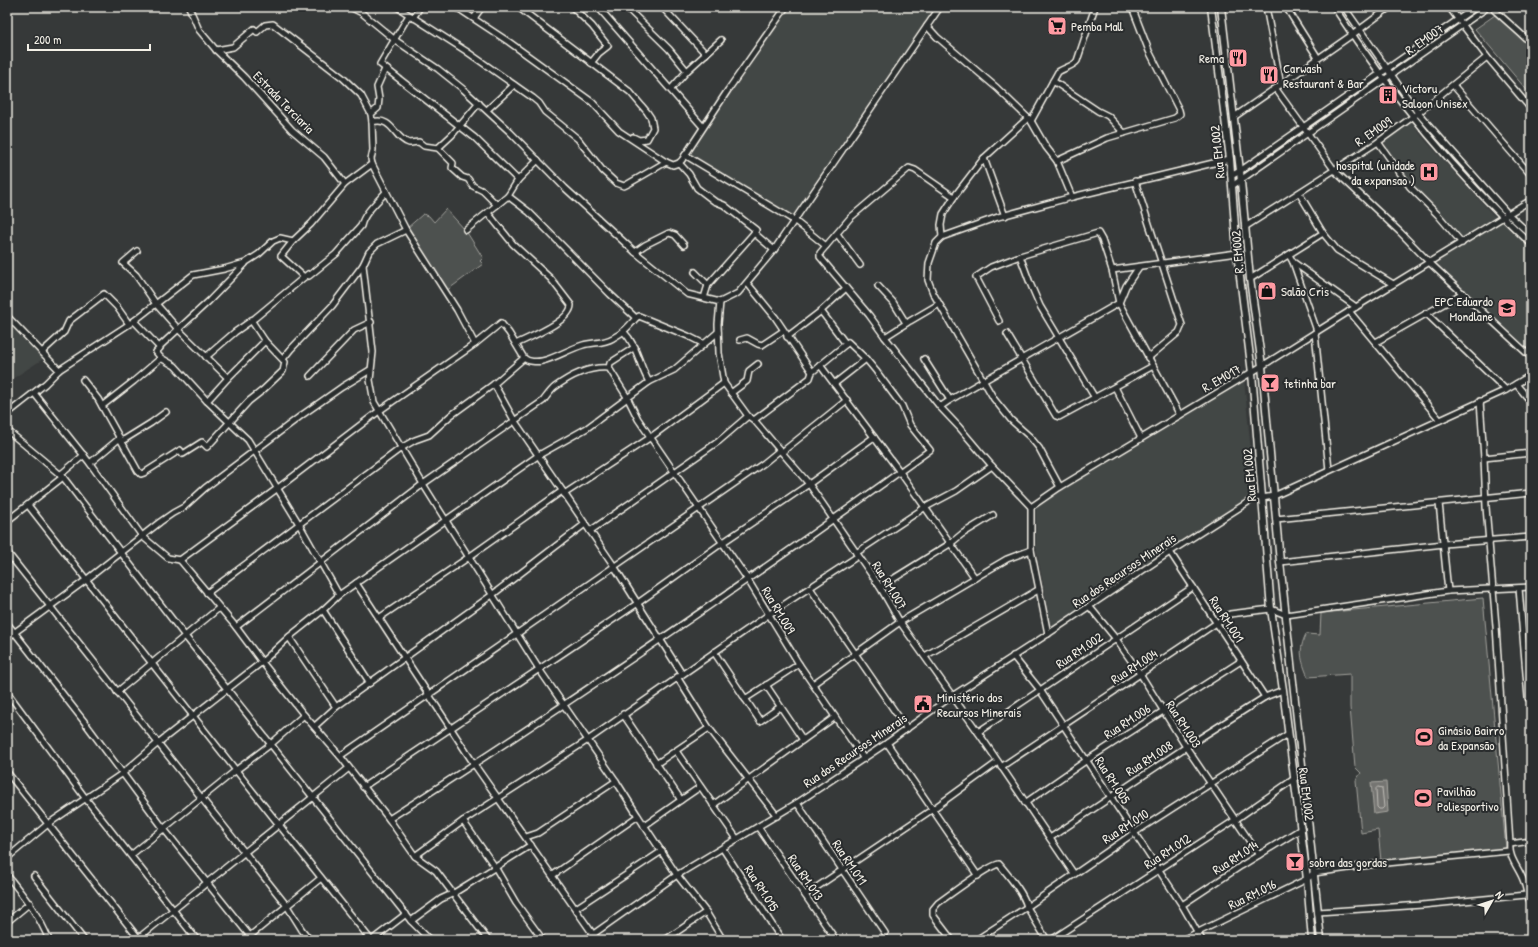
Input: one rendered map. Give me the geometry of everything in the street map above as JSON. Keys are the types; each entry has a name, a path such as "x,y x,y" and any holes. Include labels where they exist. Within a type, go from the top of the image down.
{"street":[{"name":"Estrada Terciaria","path":"189,7 199,30 216,50 244,77 292,130 324,157 345,184"},
{"path":"350,7 362,13 395,40 438,69 488,110 565,188 635,252 687,294 720,302 738,294 748,284 774,250 940,7"},
{"path":"397,7 466,51 533,98 539,103 545,112 574,135 603,171 620,185 624,186 666,162"},
{"path":"420,7 411,16 380,64 475,138 518,180"},
{"path":"456,7 538,62 592,102 611,123 625,135 673,165 679,163 685,155 786,7"},
{"path":"474,18 482,7"},
{"path":"518,7 630,92 651,118 653,128 647,139 639,140 630,135 625,135"},
{"path":"572,7 588,22 608,46 591,63"},
{"path":"598,7 703,127"},
{"path":"626,7 673,53 687,71"},
{"path":"662,7 706,54"},
{"path":"942,236 941,225 943,214 984,158 1029,120 1058,72 1062,68 1075,64 1095,7"},
{"path":"1057,161 1108,138 1175,118 1180,114 1149,51 1132,7"},
{"name":"Rua EM.002","path":"1211,7 1230,159 1237,253 1252,373 1259,497 1271,609 1301,829 1312,940"},
{"name":"R. EM002","path":"1221,7 1240,171 1250,279 1262,366 1274,496"},
{"path":"1266,7 1279,87 1308,133 1335,171 1400,232 1430,263 1531,357"},
{"path":"1286,7 1318,58"},
{"path":"1334,7 1352,35 1412,117 1502,218 1531,244"},
{"path":"1344,7 1418,113 1508,214 1531,235"},
{"path":"1234,117 1279,87 1390,7"},
{"path":"1449,7 1487,57 1531,109"},
{"name":"R. EM007","path":"1231,176 1381,74 1476,7"},
{"path":"1490,7 1531,43"},
{"name":"R. EM007","path":"1232,186 1490,7"},
{"path":"216,50 233,47 254,29 257,32 265,25 273,24 357,90 365,100 371,114 374,146 371,159 372,164 406,230 457,310 475,344"},
{"path":"927,26 937,37 997,88 1029,120 1057,161 1072,197"},
{"path":"671,89 687,71 721,40"},
{"name":"R. EM009","path":"1245,227 1335,171 1378,142 1418,113 1487,57"},
{"path":"371,114 378,108 377,87 385,68"},
{"path":"1053,81 1108,116 1124,133"},
{"path":"488,110 514,85"},
{"path":"1453,85 1531,175"},
{"path":"438,148 445,143 479,103"},
{"path":"372,122 381,121 392,126 401,137 410,143 419,142 424,146 438,148 452,161 452,168 462,177 468,179 473,186 483,191 497,205"},
{"path":"1378,142 1410,187 1438,215 1462,243"},
{"path":"685,155 795,221 826,246"},
{"path":"984,158 1005,216"},
{"path":"1060,487 1039,448 1030,437 1011,420 994,399 939,304 928,280 929,263 936,243 942,236 998,217 1135,181 1230,159"},
{"path":"466,230 508,196 518,180 538,160"},
{"path":"679,163 689,174 697,188 714,201 724,204 756,230 708,285 704,298"},
{"path":"304,277 281,256 345,184 372,164"},
{"path":"954,197 915,170 909,168 850,218 838,234 820,253 820,257 869,315 940,407 992,466 1031,507 1031,550 1048,634"},
{"path":"1135,181 1182,325 1179,332 1148,358"},
{"path":"206,357 304,277 308,274 310,276 336,254 361,226 371,208 386,192"},
{"path":"1299,193 1323,233 1337,250 1393,284"},
{"path":"508,196 529,212 619,303 636,318"},
{"name":"R. EM017","path":"1031,507 1060,487 1252,373 1349,311 1531,200"},
{"path":"488,213 513,244 551,279 571,305 571,309 568,314 549,328 516,344"},
{"path":"283,360 291,349 343,292 364,265 369,252 378,244 406,230"},
{"path":"999,320 976,277 991,267 1020,256 1098,233 1102,240 1112,270 1119,303 1180,415"},
{"path":"1250,279 1323,233"},
{"path":"635,252 645,245 669,234 675,235 684,245"},
{"path":"754,234 774,250"},
{"path":"838,234 860,265"},
{"path":"293,241 280,238 273,241 259,254 245,263 209,301 159,346 160,348 156,352 161,358 175,366 207,401 248,440 278,488 339,595"},
{"path":"137,251 123,262 178,329 228,378"},
{"path":"1112,270 1237,253"},
{"path":"1289,255 1293,262 1316,332 1329,470"},
{"path":"1020,256 1040,306 1095,398"},
{"path":"1293,262 1356,307"},
{"path":"7,414 34,393 59,370 129,324 193,275 224,270 245,263"},
{"path":"364,265 373,352 370,370 372,394 379,411 445,520 539,669 616,781 677,876 706,912 723,940"},
{"path":"940,407 1058,337 1119,303 1126,286 1139,267"},
{"path":"695,272 708,285"},
{"path":"748,284 775,317 787,337 812,372"},
{"path":"878,286 893,302 906,323"},
{"path":"787,337 821,311 846,288"},
{"path":"1376,342 1463,293"},
{"path":"42,352 64,332 69,321 104,294 117,307 129,324"},
{"name":"Rua RM.007","path":"720,302 718,332 719,353 724,383 748,416 754,420 809,484 880,587 900,622 978,732 1074,874"},
{"path":"885,337 939,304"},
{"path":"821,311 846,344"},
{"path":"1349,311 1440,420"},
{"path":"1426,313 1506,390"},
{"path":"7,316 59,370"},
{"path":"180,560 379,411 501,324 516,344 524,358 526,360 536,362 543,361 584,344 602,343 609,340 624,332 639,316 704,344"},
{"path":"134,320 159,346"},
{"path":"83,380 102,406 141,474 180,450 183,454 202,442 207,447 249,401 263,390 283,370 285,362 265,340 251,320"},
{"path":"310,376 354,330 371,322"},
{"path":"740,340 747,338 762,345 783,331"},
{"path":"624,332 630,337 643,371 649,382"},
{"path":"7,858 48,824 123,773 193,715 262,662 324,610 339,595 539,455 587,428 649,382 674,370 718,332"},
{"path":"1007,334 1056,416 1059,417 1153,366"},
{"path":"207,401 265,340"},
{"path":"389,819 564,705 748,580 930,450 910,425 902,406 866,359 848,342 812,372 810,378 754,420"},
{"path":"236,627 423,484 543,401 555,387 575,375 591,369 609,368 610,363 635,347"},
{"path":"102,406 161,358"},
{"path":"207,593 401,448 415,440 430,435 450,416 494,384 524,358"},
{"path":"834,384 866,359"},
{"path":"924,359 950,400"},
{"path":"731,393 747,381 749,371 758,364"},
{"path":"820,365 900,472 924,508 951,543 975,578"},
{"name":"Rua RM.009","path":"609,368 638,418 748,580 799,664 864,759"},
{"path":"7,638 86,580 171,514 184,507 205,488 308,411 342,387 370,370"},
{"path":"1259,497 1274,496 1506,390 1531,375"},
{"path":"379,618 563,493 651,437 724,383"},
{"path":"494,384 514,420 614,566 682,674"},
{"path":"1516,384 1531,402"},
{"path":"1115,387 1141,438"},
{"path":"34,393 84,455 142,536 168,558 180,560 236,627 304,715 340,756 389,819 415,856 436,871 488,940"},
{"path":"340,756 764,463 847,400"},
{"path":"1480,401 1510,844 1509,851 1524,882 1526,895 1531,903"},
{"path":"90,463 121,440 151,423 166,412"},
{"path":"590,531 719,441 748,416"},
{"path":"7,430 61,476 185,636 411,921 430,940"},
{"path":"363,787 638,603 874,437"},
{"path":"1484,458 1531,453"},
{"path":"7,521 28,505 84,455"},
{"path":"415,856 464,821 588,740 623,714 768,614 810,588 924,508 956,491 992,466"},
{"path":"1276,519 1531,494"},
{"name":"Rua EM.002","path":"1274,496 1321,940"},
{"name":"Rua dos Recursos Minerais","path":"585,940 677,876 797,803 864,759 952,696 1170,552 1259,497"},
{"path":"1439,503 1448,591"},
{"path":"28,505 151,664 193,715 235,771 372,940 406,914"},
{"path":"880,587 993,515"},
{"path":"315,726 336,707 492,595 585,524"},
{"path":"1280,562 1444,544 1531,537"},
{"path":"813,684 900,622 1007,559 1031,550"},
{"path":"7,552 288,906 302,930 310,940"},
{"name":"Rua RM.001","path":"1170,552 1265,697"},
{"path":"356,583 474,764 597,940"},
{"name":"Rua RM.002","path":"978,732 1193,587"},
{"path":"1286,615 1448,591 1531,587"},
{"path":"810,588 907,729"},
{"path":"1519,588 1528,698"},
{"path":"925,656 1038,590"},
{"name":"Rua RM.003","path":"1089,606 1116,639 1141,675 1186,747 1259,855"},
{"path":"117,692 219,608"},
{"name":"Rua RM.004","path":"805,895 999,765 1141,675 1230,614 1271,609 1286,615"},
{"path":"324,610 370,683"},
{"path":"7,624 83,720 164,829 252,938"},
{"path":"290,637 336,707"},
{"path":"714,652 760,721 780,707"},
{"name":"Rua RM.005","path":"1013,656 1040,690 1087,760 1199,932 1202,940"},
{"name":"Rua RM.006","path":"1026,803 1087,760 1241,661"},
{"path":"745,699 799,664"},
{"path":"677,677 709,728 777,816"},
{"path":"766,685 802,740"},
{"name":"Rua RM.008","path":"1050,838 1186,747 1265,697 1283,690"},
{"path":"7,692 86,799 197,940"},
{"path":"623,714 681,800"},
{"path":"130,856 235,771 271,744 304,715"},
{"path":"713,805 835,717"},
{"path":"656,764 709,728"},
{"name":"Rua RM.010","path":"976,940 1027,907 1134,833 1288,734"},
{"path":"887,743 978,876"},
{"path":"676,750 700,787 738,839"},
{"path":"7,772 138,939 349,768"},
{"name":"Rua RM.012","path":"1051,940 1235,820 1294,779"},
{"path":"526,837 538,833 616,781"},
{"path":"644,826 700,787"},
{"name":"Rua RM.011","path":"797,803 884,933"},
{"path":"552,875 638,816"},
{"path":"464,821 495,867 516,903 544,940"},
{"name":"Rua RM.013","path":"758,827 836,940"},
{"name":"Rua RM.014","path":"1182,906 1301,829"},
{"path":"1510,844 1531,841"},
{"path":"411,921 441,899 454,893 531,844"},
{"name":"Rua RM.015","path":"723,849 782,940"},
{"path":"576,908 662,851"},
{"path":"1314,873 1377,864 1509,851"},
{"path":"952,940 933,915 933,909 938,903 995,865 999,864 1009,875 1047,940"},
{"name":"Rua RM.016","path":"1182,940 1307,879 1314,873"},
{"path":"7,875 30,903 41,921 49,940"},
{"path":"34,876 84,940"},
{"path":"245,940 252,938 322,878"},
{"path":"1318,912 1422,905 1526,895"},
{"path":"7,922 30,903"},
{"path":"665,940 706,912"}],"shaded area":[{"path":"789,7 861,7 871,14 879,7 937,7 792,218 688,153"},
{"path":"1495,15 1531,47 1530,94 1475,29"},
{"name":"hospital (unidade da expansao )","path":"1411,122 1425,140 1495,217 1461,238 1414,185 1394,160 1384,142"},
{"path":"446,209 466,231 483,258 480,261 483,264 446,291 406,229 423,214 429,216 434,222"},
{"name":"EPC Eduardo Mondlane","path":"1503,220 1531,247 1531,352 1436,263"},
{"path":"7,323 43,359 9,381 7,377"},
{"path":"1244,379 1255,493 1051,628 1036,547 1036,507 1061,490"},
{"name":"Ginásio Bairro da Expansão","path":"1483,598 1506,849 1381,861 1378,830 1361,833 1356,780 1361,773 1355,767 1350,707 1350,674 1308,677 1301,655 1302,645 1306,634 1320,635 1321,613"}],"water":[{"path":"1386,782 1388,812 1374,814 1371,783"}],"waterway":[{"path":"673,50 687,67"},
{"path":"393,133 398,138"}],"place":[{"name":"Pemba Mall","path":"1057,26"},
{"name":"Rema","path":"1238,58"},
{"name":"Carwash Restaurant & Bar","path":"1269,75"},
{"name":"Victoru Saloon Unisex","path":"1388,95"},
{"name":"hospital (unidade da expansao )","path":"1429,172"},
{"name":"Salão Cris","path":"1267,291"},
{"name":"EPC Eduardo Mondlane","path":"1507,308"},
{"name":"tetinha bar","path":"1270,383"},
{"name":"Ministério dos Recursos Minerais","path":"923,704"},
{"name":"Ginásio Bairro da Expansão","path":"1424,737"},
{"name":"Pavilhão Poliesportivo","path":"1423,798"},
{"name":"sobra das gordas","path":"1295,862"}]}
